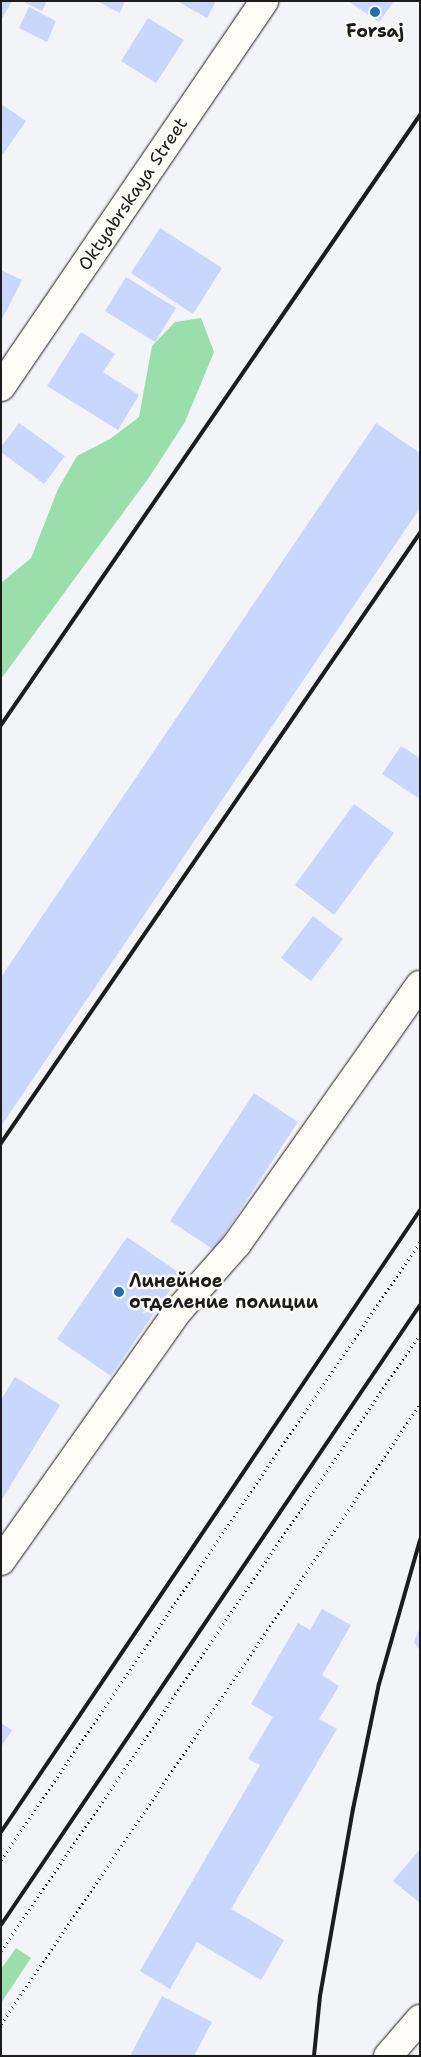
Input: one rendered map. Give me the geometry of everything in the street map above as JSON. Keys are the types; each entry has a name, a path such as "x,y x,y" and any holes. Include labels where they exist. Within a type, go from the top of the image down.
{"street":[{"name":"Oktyabrskaya Street","path":"5,373 264,1"},
{"path":"1,1561 179,1310 237,1244 420,985"},
{"path":"388,2056 420,2019"}],"path":[{"path":"1,1860 420,1242"},
{"path":"1,1951 420,1334"},
{"path":"1,2024 420,1404"}],"green space":[{"path":"201,318 214,352 185,422 150,476 1,679 1,583 31,558 58,489 77,456 110,439 139,417 152,346 175,322"},
{"path":"16,1948 31,1958 1,2003 1,1969"}],"building":[{"path":"1,1 12,1 1,20"},
{"path":"22,1 47,1 42,11"},
{"path":"97,1 125,1 120,13"},
{"path":"177,1 216,1 207,18"},
{"name":"Forsaj","path":"348,1 394,1 379,22"},
{"path":"29,7 56,21 47,42 19,28"},
{"path":"148,18 184,40 156,83 121,61"},
{"path":"1,104 26,121 1,157"},
{"path":"160,228 222,268 193,314 131,273"},
{"path":"1,270 22,280 1,321"},
{"path":"126,277 176,308 155,342 105,311"},
{"path":"81,332 115,354 103,372 139,395 118,430 47,386"},
{"path":"19,423 65,456 44,484 1,452 1,447"},
{"path":"376,423 420,453 420,508 1,1126 1,977"},
{"path":"401,746 420,758 420,799 382,774"},
{"path":"354,804 394,833 334,915 295,885"},
{"path":"313,916 343,939 311,981 281,958"},
{"path":"254,1093 298,1122 214,1250 170,1221"},
{"path":"127,1237 181,1274 111,1376 57,1339"},
{"path":"15,1377 60,1405 1,1501 1,1400"},
{"path":"322,1609 351,1625 322,1675 339,1686 319,1719 337,1729 231,1909 284,1940 261,1980 197,1942 170,1989 140,1971 260,1765 248,1759 273,1717 251,1704 298,1623 310,1630"},
{"path":"420,1627 420,1651 414,1642"},
{"path":"1,1723 12,1730 1,1747"},
{"path":"420,1849 420,1903 393,1881"},
{"path":"162,1996 212,2022 194,2056 130,2056"}],"railway":[{"path":"1,725 420,115"},
{"path":"1,1143 420,533"},
{"path":"1,1832 420,1210"},
{"path":"1,1925 420,1305"},
{"path":"314,2056 320,1996 353,1809 379,1684 420,1540"}],"place":[{"name":"Forsaj","path":"375,12"},
{"name":"Линейное отделение полиции","path":"119,1292"}]}
